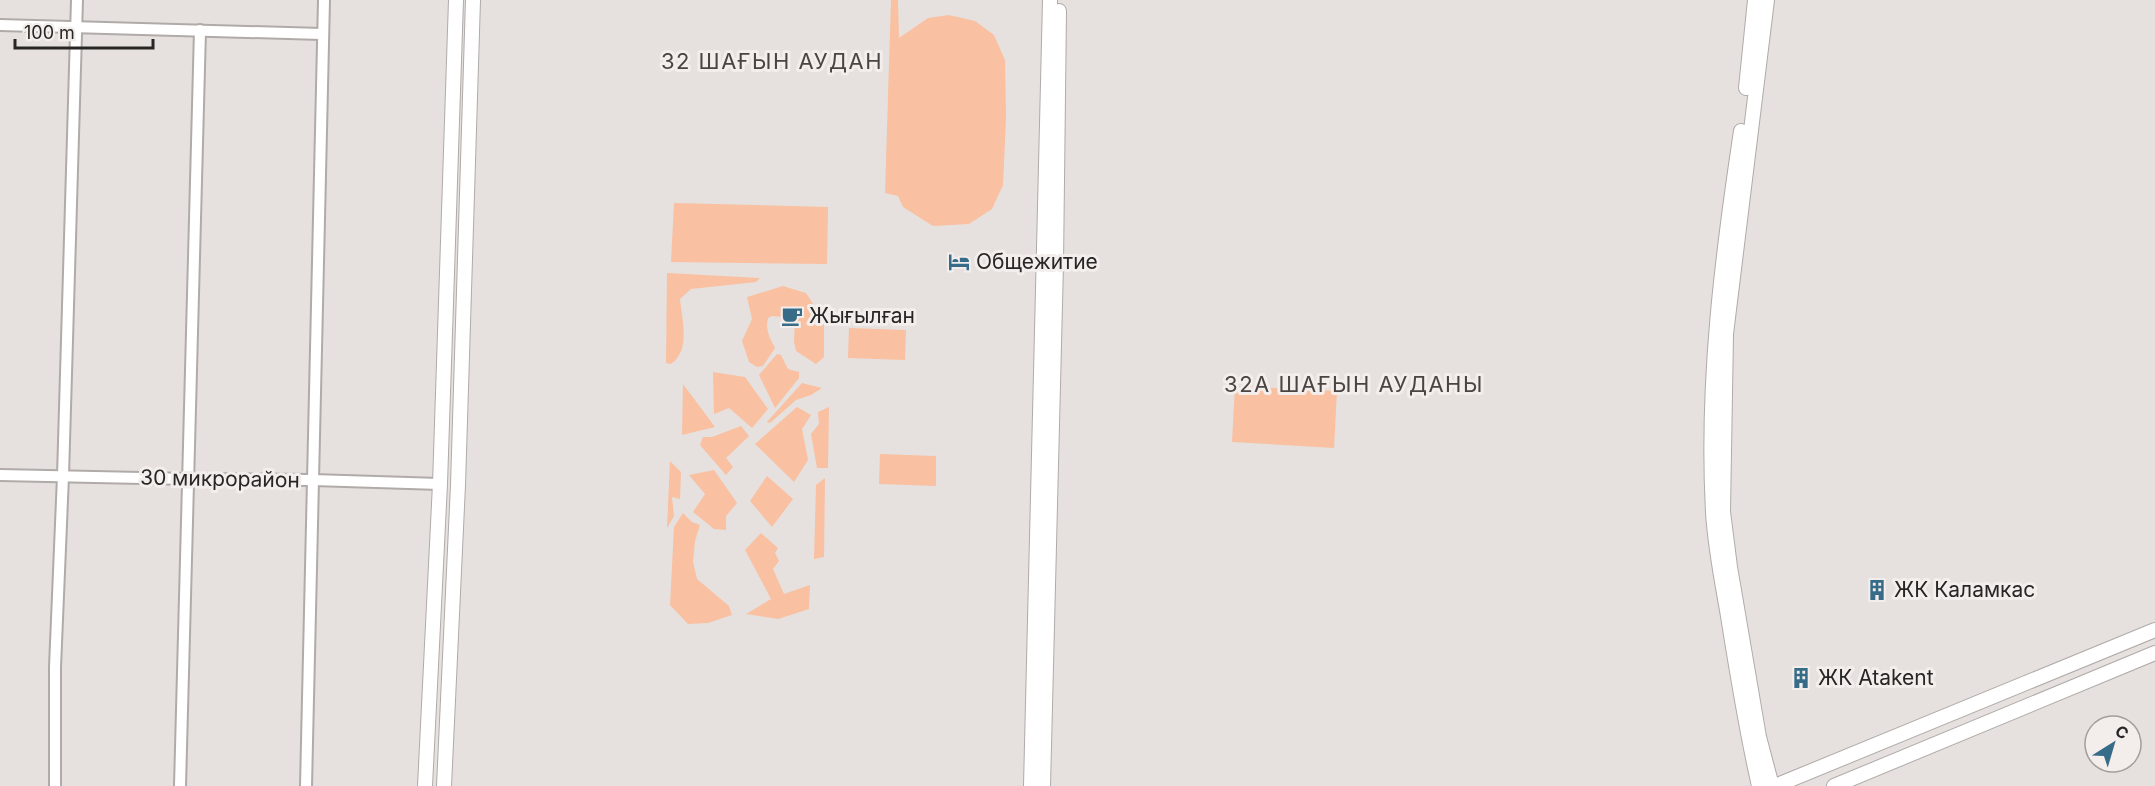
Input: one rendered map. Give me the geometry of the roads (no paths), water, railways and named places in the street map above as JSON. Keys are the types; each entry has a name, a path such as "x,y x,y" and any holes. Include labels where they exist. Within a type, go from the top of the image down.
{"main road":[{"path":"425,786 440,484 456,0"},
{"path":"444,786 459,473 474,0"},
{"path":"1031,786 1050,0"},
{"path":"1043,786 1056,264 1059,0"},
{"path":"1755,0 1744,108 1723,248 1717,312 1712,462 1714,532 1744,722 1759,786"},
{"path":"1767,0 1726,334 1724,512 1730,567 1759,737 1774,786 2155,630"},
{"path":"1834,786 2155,653"}],"street":[{"path":"55,786 55,667 77,0"},
{"path":"306,786 324,0"},
{"path":"0,26 322,34"},
{"path":"180,786 200,30"},
{"name":"30 микрорайон","path":"0,475 440,484"}],"place":[{"name":"Общежитие","path":"959,262"},
{"name":"Жығылған","path":"792,316"},
{"name":"ЖК Каламкас","path":"1877,590"},
{"name":"ЖК Atakent","path":"1801,678"}],"district":[{"name":"32 ШАҒЫН АУДАН","path":"772,61"},
{"name":"32А ШАҒЫН АУДАНЫ","path":"1354,384"}]}
